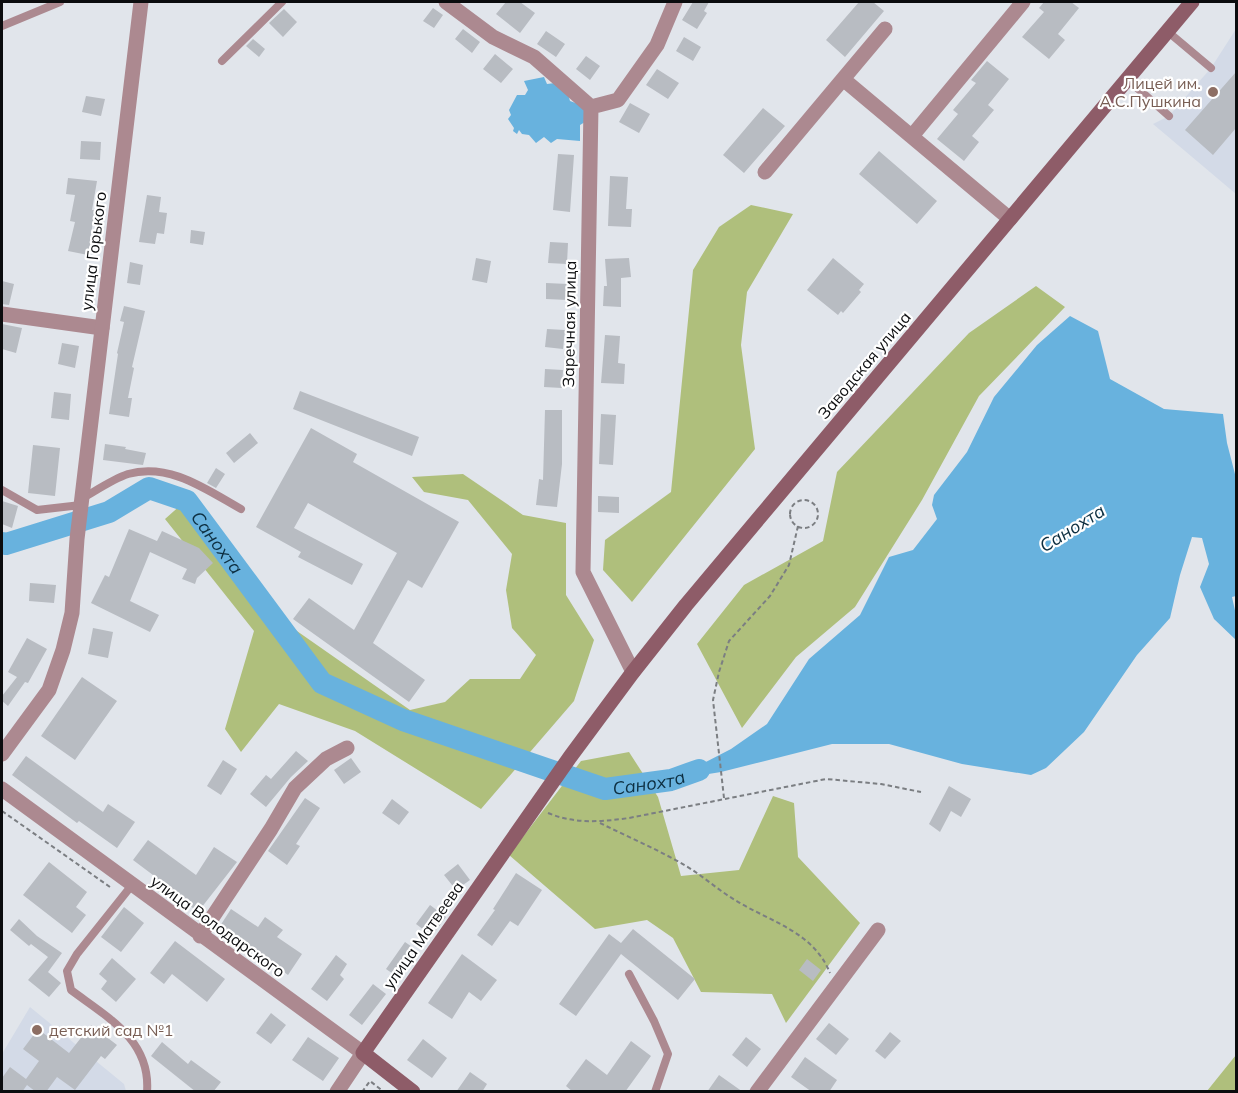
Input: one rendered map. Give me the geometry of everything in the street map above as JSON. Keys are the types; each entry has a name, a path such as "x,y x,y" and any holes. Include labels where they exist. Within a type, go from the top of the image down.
{"main road":[{"name":"Заводская улица","path":"570,757 686,605 1192,2"},
{"name":"улица Матвеева","path":"363,1053 570,757"},
{"name":"улица Володарского","path":"363,1053 413,1092"}],"street":[{"name":"улица Горького","path":"2,754 49,690 63,650 72,613 81,502 141,2"},
{"path":"446,2 493,37 534,57 591,107 618,100 657,45 675,2"},
{"path":"912,136 1023,2"},
{"path":"765,172 885,29"},
{"path":"843,79 1010,219"},
{"name":"Заречная улица","path":"591,107 583,572 633,672"},
{"path":"2,314 102,328"},
{"path":"200,936 271,829 295,788 326,759 346,748"},
{"name":"улица Володарского","path":"2,789 127,891 200,936 363,1053"},
{"path":"757,1092 879,930"},
{"name":"улица Матвеева","path":"337,1092 363,1053"}],"lane":[{"path":"2,26 60,2"},
{"path":"222,61 282,2"},
{"path":"1167,31 1210,68"},
{"path":"1127,79 1169,116"},
{"path":"2,490 37,510 81,502 127,474 151,471 188,479 241,509"},
{"path":"127,891 77,954 67,971 71,990 122,1027 139,1051 148,1077 147,1092"},
{"path":"629,974 654,1021 668,1054 655,1092"}],"path":[{"path":"800,501 809,501 816,507 817,519 811,526 798,526 792,520 792,507 800,501"},
{"path":"724,798 713,700 718,672 729,640 770,596 789,565 798,526"},
{"path":"536,804 559,818 597,822 629,818 826,779 881,784 921,792"},
{"path":"2,811 127,891"},
{"path":"597,822 687,866 735,900 781,923 806,939 825,960 836,987"},
{"path":"362,1092 370,1081 384,1092"}],"shaded area":[{"name":"Лицей им. А.С.Пушкина","path":"1236,29 1236,194 1153,124 1169,116 1211,68"},
{"name":"детский сад №1","path":"30,1007 124,1084 126,1091 2,1092 2,1054"}],"green space":[{"path":"751,205 793,214 747,292 741,345 755,449 632,602 603,570 605,540 671,492 693,270 719,227"},
{"path":"1036,286 1065,307 979,396 922,500 855,607 796,657 742,728 697,644 744,585 823,541 837,472 969,333"},
{"path":"463,474 523,515 566,523 566,595 594,640 574,701 481,809 355,731 279,704 241,752 225,729 254,631 165,519 192,495 284,622 410,710 445,702 470,679 520,679 536,655 512,628 506,590 512,554 468,500 424,492 412,477"},
{"path":"629,752 658,797 681,876 739,870 773,796 794,803 798,857 860,923 786,1023 772,994 701,992 673,938 647,920 595,929 509,855 581,761"},
{"path":"1236,1055 1236,1091 1207,1091"}],"water":[{"path":"544,77 547,84 555,83 568,94 570,101 584,106 585,122 580,125 580,141 557,139 551,143 544,137 536,143 529,135 522,134 519,130 517,134 513,131 514,128 508,119 511,115 509,110 517,95 525,95 528,90 524,81"},
{"path":"1070,316 1098,331 1110,379 1164,409 1223,414 1227,443 1236,478 1236,596 1232,597 1236,615 1236,640 1214,619 1200,587 1209,564 1202,538 1192,537 1170,618 1137,655 1084,732 1046,768 1031,775 962,764 889,744 832,744 721,772 671,780 731,749 767,724 809,659 860,615 889,557 913,550 937,519 932,505 934,495 967,452 994,397 1037,345"}],"building":[{"path":"506,2 520,2 535,13 520,33 496,14"},
{"path":"693,2 709,2 704,11 707,13 697,29 682,20"},
{"path":"859,2 873,2 884,11 845,57 826,40"},
{"path":"1044,2 1071,2 1079,8 1058,34 1065,40 1049,59 1022,37 1044,12 1039,8"},
{"path":"433,8 443,15 434,28 423,21"},
{"path":"284,9 297,22 283,37 269,23"},
{"path":"463,29 480,42 472,53 455,39"},
{"path":"546,31 565,44 556,57 537,44"},
{"path":"684,37 701,47 693,61 676,51"},
{"path":"253,39 265,49 259,57 246,46"},
{"path":"495,54 513,69 501,83 483,69"},
{"path":"586,56 600,66 590,80 576,69"},
{"path":"987,61 1009,79 988,105 994,110 972,136 979,142 964,161 937,139 958,114 953,110 976,83 971,80"},
{"path":"657,69 679,83 668,99 646,85"},
{"path":"1236,72 1236,128 1213,155 1185,130"},
{"path":"86,96 105,99 101,116 82,112"},
{"path":"630,103 650,114 639,133 619,122"},
{"path":"763,108 785,126 744,173 723,155"},
{"path":"81,141 101,142 100,160 80,159"},
{"path":"879,151 937,201 917,224 859,174"},
{"path":"558,154 574,155 570,212 553,210"},
{"path":"610,176 628,177 626,209 632,209 631,227 608,226"},
{"path":"68,178 97,181 88,255 68,251 75,222 70,221 75,195 66,194"},
{"path":"147,195 161,197 159,212 167,213 164,234 157,233 155,244 139,242"},
{"path":"191,230 205,232 203,245 190,243"},
{"path":"550,242 568,243 567,264 548,263"},
{"path":"476,258 491,261 487,283 472,280"},
{"path":"629,258 631,277 621,278 621,307 603,306 604,286 607,286 605,259"},
{"path":"833,258 864,284 859,290 861,292 843,313 841,311 838,315 807,290"},
{"path":"130,262 143,265 140,285 127,283"},
{"path":"2,281 14,284 9,305 2,304"},
{"path":"546,283 568,284 568,300 546,299"},
{"path":"124,306 145,311 132,367 134,368 128,398 132,398 129,417 109,414 117,353 124,322 120,321"},
{"path":"2,324 22,328 16,353 2,349"},
{"path":"547,329 565,330 563,349 545,347"},
{"path":"605,335 620,336 618,363 625,364 624,384 601,383"},
{"path":"62,343 79,346 75,368 58,364"},
{"path":"545,369 563,370 562,388 544,387"},
{"path":"300,391 419,437 412,456 293,409"},
{"path":"54,392 71,394 69,420 51,418"},
{"path":"545,410 562,410 562,464 557,507 536,505 539,479 543,480"},
{"path":"601,414 616,415 613,465 599,464"},
{"path":"311,428 357,454 353,462 459,522 422,588 408,580 373,643 425,680 409,702 293,619 309,598 354,630 397,553 308,503 294,528 363,564 352,585 298,557 301,552 256,527"},
{"path":"250,433 258,443 234,463 226,453"},
{"path":"105,444 146,453 143,465 103,460"},
{"path":"33,445 60,448 55,496 28,493"},
{"path":"216,468 225,474 216,488 207,483"},
{"path":"598,496 619,497 619,513 598,512"},
{"path":"2,501 18,506 12,528 2,524"},
{"path":"129,529 157,541 162,531 199,548 213,563 197,578 195,584 182,579 187,569 150,552 130,601 159,615 150,632 91,603 105,575 109,577"},
{"path":"30,583 56,585 54,603 29,601"},
{"path":"93,628 113,632 108,658 88,654"},
{"path":"27,638 47,649 28,683 25,682 8,706 2,701 2,696 17,677 8,672"},
{"path":"82,677 117,701 75,760 41,736"},
{"path":"296,751 308,761 266,807 250,794 266,775 271,779"},
{"path":"26,756 103,812 108,804 135,822 117,848 79,821 77,823 12,775"},
{"path":"351,758 361,772 344,784 334,770"},
{"path":"223,760 237,769 221,795 207,786"},
{"path":"949,786 971,799 961,817 951,811 940,832 929,824"},
{"path":"305,798 320,808 296,844 300,846 287,865 268,851"},
{"path":"392,799 409,812 399,825 382,813"},
{"path":"148,840 196,875 214,847 237,862 198,912 133,860"},
{"path":"49,862 87,892 76,907 86,915 72,933 23,895"},
{"path":"458,864 470,880 456,890 444,875"},
{"path":"516,873 542,890 518,926 510,921 492,946 477,935 495,910 493,909"},
{"path":"430,905 446,917 432,936 416,924"},
{"path":"124,907 144,923 121,952 101,937"},
{"path":"231,909 258,927 265,917 283,930 277,937 302,954 288,975 220,926"},
{"path":"19,919 37,936 62,953 48,972 61,983 49,997 28,980 48,957 31,944 29,946 10,930"},
{"path":"633,929 695,979 678,1000 621,954 576,1016 559,1004 609,934 621,943"},
{"path":"175,941 225,979 207,1002 172,974 164,984 150,973"},
{"path":"405,942 418,951 399,978 386,969"},
{"path":"462,954 497,980 481,1001 469,992 452,1019 428,1003"},
{"path":"336,955 347,964 340,975 344,979 327,1001 311,989"},
{"path":"112,958 136,979 116,1002 101,989 107,981 99,974"},
{"path":"807,959 821,970 813,981 799,970"},
{"path":"373,984 386,994 362,1025 349,1015"},
{"path":"271,1013 286,1025 271,1044 256,1033"},
{"path":"829,1023 849,1039 836,1055 816,1039"},
{"path":"91,1025 117,1045 105,1059 101,1056 75,1090 57,1077 46,1092 36,1092 27,1085 22,1092 2,1092 2,1078 10,1067 26,1079 39,1061 23,1049 38,1029 69,1053"},
{"path":"890,1032 901,1041 885,1059 875,1051"},
{"path":"308,1037 339,1058 323,1081 292,1060"},
{"path":"746,1037 761,1049 747,1067 732,1055"},
{"path":"423,1039 447,1058 432,1078 407,1060"},
{"path":"631,1041 651,1056 625,1092 573,1092 566,1086 586,1059 607,1075"},
{"path":"162,1042 188,1064 191,1060 221,1082 213,1092 196,1092 151,1056"},
{"path":"805,1057 837,1080 829,1092 812,1092 791,1077"},
{"path":"470,1072 487,1084 482,1092 456,1092"},
{"path":"719,1075 743,1092 707,1092"}],"waterway":[{"name":"Санохта","path":"2,543 6,544 109,512 149,488 187,501 322,683 403,720 605,789 671,780 699,770"}],"place":[{"name":"Лицей им. А.С.Пушкина","path":"1213,92"},
{"name":"детский сад №1","path":"37,1030"}]}
